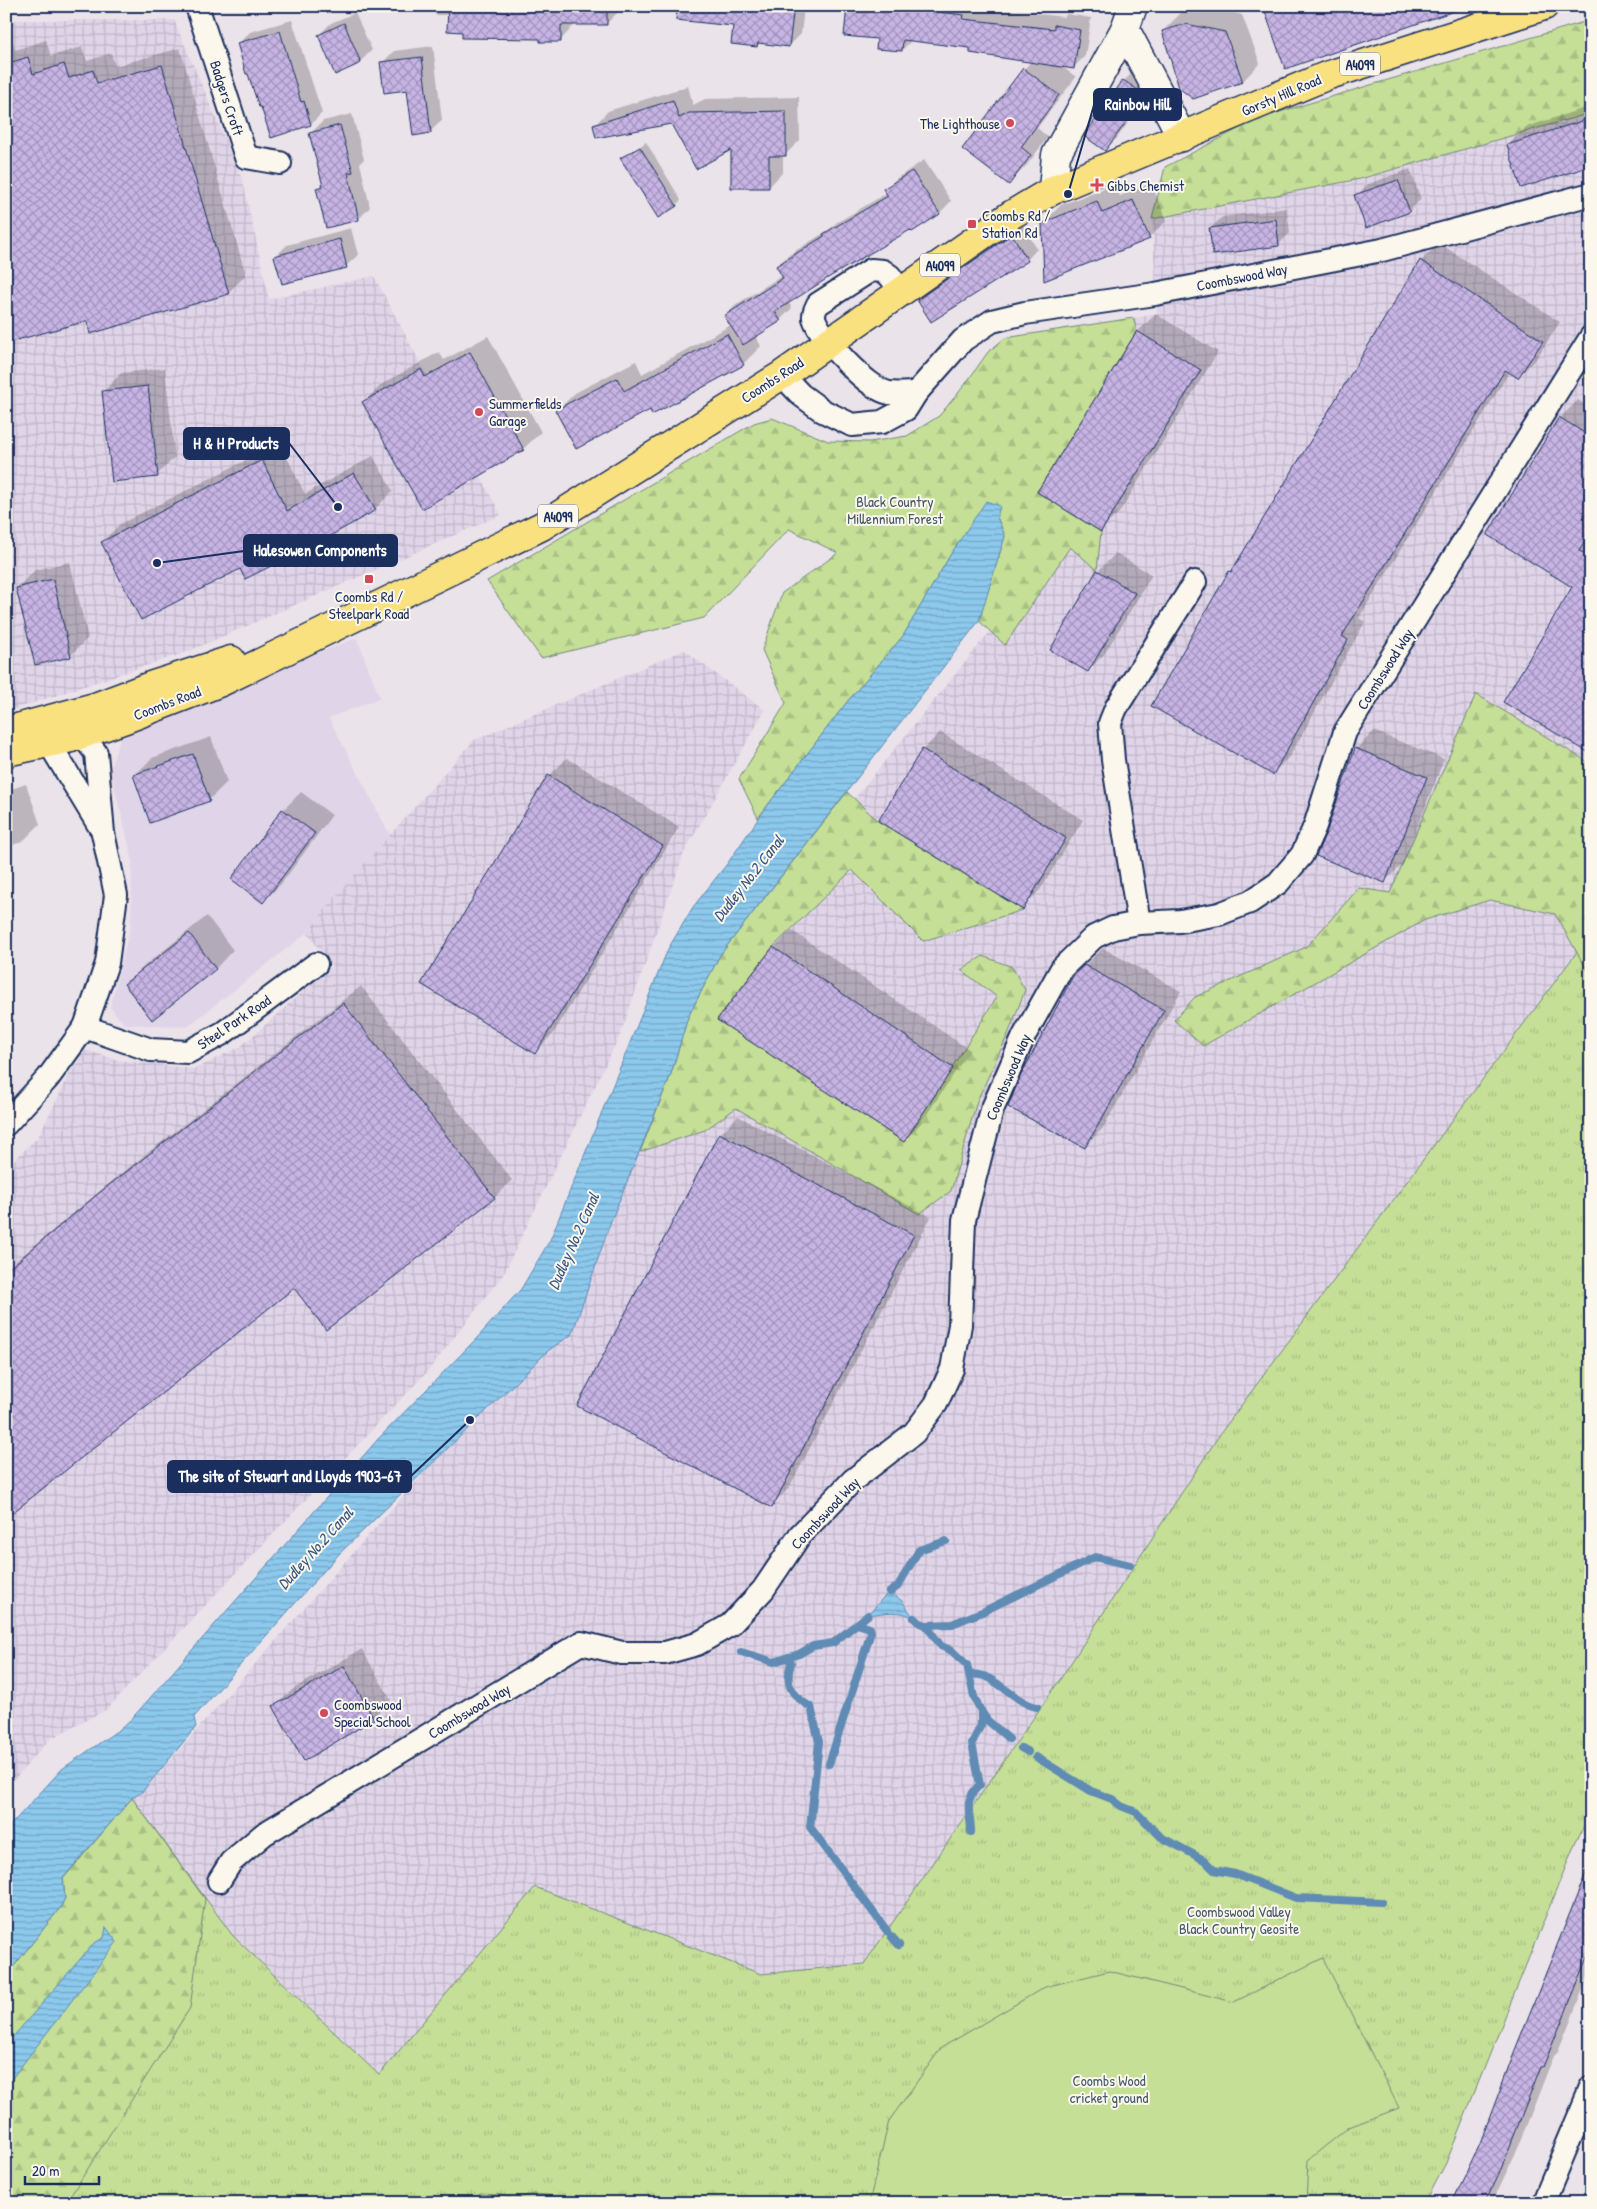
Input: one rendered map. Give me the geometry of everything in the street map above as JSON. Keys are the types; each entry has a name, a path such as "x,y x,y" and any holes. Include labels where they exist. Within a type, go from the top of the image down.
{"main road":[{"name":"Gorsty Hill Road","path":"1053,190 1329,74 1544,6"},
{"name":"Coombs Road","path":"88,744 115,723 221,682 320,632 421,586 542,526 782,375 1011,215 1053,190"},
{"name":"Coombs Road","path":"6,752 95,707 153,685 320,632"},
{"path":"6,741 9,742 75,726 88,744"},
{"name":"Coombs Road","path":"6,731 45,733"}],"street":[{"name":"Badgers Croft","path":"197,6 246,157 280,163"},
{"path":"1129,17 1182,137"},
{"path":"1053,190 1056,155 1129,17"},
{"name":"Coombswood Way","path":"782,375 801,395 824,411 852,425 882,422 906,409 916,393 963,340 992,321 1025,313 1155,294 1382,250 1591,194"},
{"path":"901,292 890,276 882,271 871,270 818,304 814,310 814,318 829,342 864,380 888,393 916,393"},
{"name":"Coombswood Way","path":"219,1881 231,1862 264,1834 580,1643 622,1653 665,1654 697,1644 730,1625 764,1590 800,1535 854,1480 914,1433 936,1404 952,1369 960,1325 964,1220 992,1110 1024,1036 1062,968 1094,937 1113,928 1139,923 1180,921 1219,914 1250,902 1278,883 1302,855 1315,826 1345,732 1591,338"},
{"path":"1139,923 1113,760 1110,723 1116,708 1195,582"},
{"path":"45,733 103,833"},
{"path":"6,1124 48,1078 85,1027 107,963 116,895 88,744"},
{"name":"Steel Park Road","path":"85,1027 151,1050 188,1052 223,1032 316,964"},
{"path":"1543,2203 1591,2088"}],"shaded area":[{"path":"6,20 174,20 243,181 269,299 374,276 501,515 187,652 6,712"},
{"path":"1591,110 1591,933 1220,1434 1061,1678 864,1964 761,1975 535,1887 387,2082 233,1936 132,1798 142,1792 524,1359 711,976 1063,541 1032,335 1157,314 1152,219 1360,179"},
{"path":"357,638 380,698 329,718 390,835 307,933 187,1027 124,1024 110,1007 131,925 132,858 110,769 124,726"},
{"path":"684,650 765,710 684,853 621,1033 503,1275 428,1371 106,1710 50,1739 6,1789 6,1168 38,1137 82,1049 119,1060 194,1069 240,1047 332,966 307,933 335,897 474,740"}],"green space":[{"path":"1591,20 1591,113 1360,179 1152,219 1165,167 1259,118"},
{"name":"Black Country Millennium Forest","path":"1133,318 1137,331 1037,492 1101,532 1097,570 1070,547 1005,645 979,621 1005,536 997,517 952,552 903,636 847,702 758,818 739,779 786,703 762,650 782,593 838,553 789,529 704,618 541,658 487,581 754,423 772,418 828,441 870,442 907,436 939,416 964,386 988,352 1005,338"},
{"path":"1591,355 1590,381 1583,377 1583,370"},
{"path":"1476,694 1591,764 1591,977 1555,914 1490,900 1425,920 1203,1046 1174,1020 1195,997 1306,947 1359,888 1390,893"},
{"path":"847,792 878,821 1023,910 923,941 852,870 773,947 717,1019 904,1142 997,997 961,970 983,956 1012,967 1025,990 1009,1032 977,1101 951,1191 919,1214 736,1108 705,1130 640,1152 671,1074 688,1017 720,955"},
{"name":"Coombswood Valley Black Country Geosite","path":"1591,933 1591,1814 1576,1841 1446,2163 1425,2203 6,2203 6,1976 132,1798 233,1936 379,2075 535,1887 761,1974 864,1964 1061,1678 1220,1434"},
{"path":"132,1798 205,1899 190,2008 66,2203 6,2203 6,1976 60,1908 65,1898 63,1879"},
{"name":"Coombs Wood cricket ground","path":"1323,1958 1399,2108 1349,2127 1308,2160 1306,2203 869,2203 889,2121 941,2048 1045,1987 1109,1971 1234,2002"},
{"path":"480,2194 501,2195 514,2199 534,2194 602,2200 603,2203 467,2203"}],"water":[{"name":"Dudley No.2 Canal","path":"986,501 1000,506 997,517 1005,536 979,621 720,955 688,1017 671,1074 611,1221 571,1335 549,1350 338,1555 194,1717 196,1727 142,1792 132,1798 63,1878 65,1898 60,1908 6,1976 6,1830 62,1769 127,1724 379,1438 477,1338 521,1289 550,1240 668,949 693,907 727,864 767,806 847,702 903,636 952,552"},
{"path":"890,1592 902,1601 914,1618 903,1613 868,1615"},
{"path":"106,1927 117,1942 6,2086 6,2045 94,1943 104,1938"}],"building":[{"path":"448,6 607,6 607,25 561,25 561,42 540,42 540,39 462,38 462,32 447,31"},
{"path":"677,6 794,6 789,47 758,43 757,47 731,44 733,26 676,20"},
{"path":"847,6 906,6 906,8 964,15 963,19 1054,29 1054,25 1080,30 1074,69 970,53 970,48 903,40 902,51 876,49 877,39 844,36"},
{"path":"1263,6 1457,6 1457,10 1285,69"},
{"path":"344,23 361,63 335,75 318,35"},
{"path":"1186,24 1225,32 1243,82 1193,99 1179,88 1162,31"},
{"path":"280,31 301,102 304,101 311,125 271,138 261,107 259,107 248,74 246,74 237,43"},
{"path":"28,57 33,74 64,64 69,78 93,70 97,83 162,65 229,294 90,334 87,321 6,343 6,64"},
{"path":"422,57 431,133 413,136 407,90 384,93 380,62"},
{"name":"The Lighthouse","path":"1023,68 1059,95 1021,147 1031,155 1009,185 962,149"},
{"path":"1123,80 1141,92 1144,98 1105,151 1084,136"},
{"path":"673,100 679,118 689,113 786,111 786,156 769,156 769,188 731,188 731,150 696,169 671,124 596,138 593,125"},
{"path":"1591,118 1591,166 1521,188 1507,145"},
{"path":"340,125 353,172 348,173 359,220 326,228 316,188 323,186 309,133"},
{"path":"640,147 677,206 658,218 620,158"},
{"path":"912,171 940,214 912,232 910,230 831,276 775,312 781,321 743,345 724,316 783,278 776,266 824,236 823,234 888,196 883,189"},
{"path":"1398,180 1410,212 1366,228 1354,195"},
{"path":"1133,200 1150,239 1044,281 1042,223 1097,201 1102,213"},
{"path":"1276,219 1279,246 1213,255 1209,228"},
{"path":"1012,234 1028,261 931,322 917,300"},
{"path":"340,239 347,268 282,284 274,256"},
{"path":"1420,260 1543,341 1518,378 1505,370 1342,636 1348,640 1273,775 1151,706 1229,571 1231,572"},
{"path":"1137,331 1201,370 1101,532 1037,492"},
{"path":"727,334 744,365 652,415 650,410 576,449 555,410 617,378 624,391"},
{"path":"470,352 524,450 422,509 362,402 421,369 425,377"},
{"path":"148,386 158,477 112,482 102,391"},
{"path":"1559,417 1591,437 1591,532 1579,551 1591,556 1591,754 1503,702 1572,587 1487,535"},
{"path":"262,460 287,511 354,473 376,510 321,541 245,579 240,569 141,620 101,542"},
{"path":"1097,570 1135,593 1088,672 1050,650"},
{"path":"53,579 71,657 35,665 16,588"},
{"path":"1355,748 1427,777 1385,883 1316,856 1327,830"},
{"path":"922,749 1066,838 1023,910 878,821"},
{"path":"193,754 210,801 150,823 133,775"},
{"path":"548,775 663,846 535,1054 421,984"},
{"path":"282,809 315,833 263,903 231,879"},
{"path":"189,933 216,969 152,1020 124,984"},
{"path":"773,947 953,1068 904,1142 717,1020"},
{"path":"1084,965 1164,1010 1085,1148 1008,1107 1020,1077 1074,974"},
{"path":"343,1003 495,1198 326,1330 294,1288 6,1518 6,1271 99,1193"},
{"path":"719,1133 914,1235 772,1508 577,1406"},
{"name":"Coombswood Special School","path":"344,1666 374,1719 304,1761 273,1706"},
{"path":"1590,1863 1591,1950 1543,2067 1541,2067 1501,2169 1485,2203 1452,2203 1480,2143"}],"waterway":[{"path":"890,1592 898,1586 919,1550 946,1541"},
{"path":"926,1625 952,1624 982,1612 1095,1557 1130,1565"},
{"path":"741,1652 774,1662 799,1654 813,1646 833,1643 868,1615"},
{"path":"914,1618 926,1625 941,1646 952,1651 967,1665 974,1697 981,1711 987,1720 1009,1739"},
{"path":"829,1764 871,1632 870,1628 857,1624"},
{"path":"788,1657 791,1663 789,1671 791,1690 799,1699 811,1707 819,1742 810,1827 887,1931"},
{"path":"970,1675 987,1677 1020,1700 1037,1707"},
{"path":"971,1832 969,1801 974,1791 980,1785 972,1743 981,1725 981,1711"},
{"path":"1021,1748 1028,1752"},
{"path":"1036,1757 1091,1791 1112,1799 1121,1806 1136,1812 1161,1837 1204,1860 1214,1870 1235,1874 1296,1898 1381,1902"},
{"path":"891,1936 899,1945"}],"place":[{"name":"The Lighthouse","path":"1010,123"},
{"name":"Gibbs Chemist","path":"1097,185"},
{"name":"Rainbow Hill","path":"1068,194"},
{"name":"Coombs Rd / Station Rd","path":"972,224"},
{"name":"Summerfields Garage","path":"479,412"},
{"name":"H & H Products","path":"338,507"},
{"name":"Halesowen Components","path":"157,563"},
{"name":"Coombs Rd / Steelpark Road","path":"369,579"},
{"name":"The site of Stewart and Lloyds 1903-67","path":"470,1420"},
{"name":"Coombswood Special School","path":"324,1713"}]}
